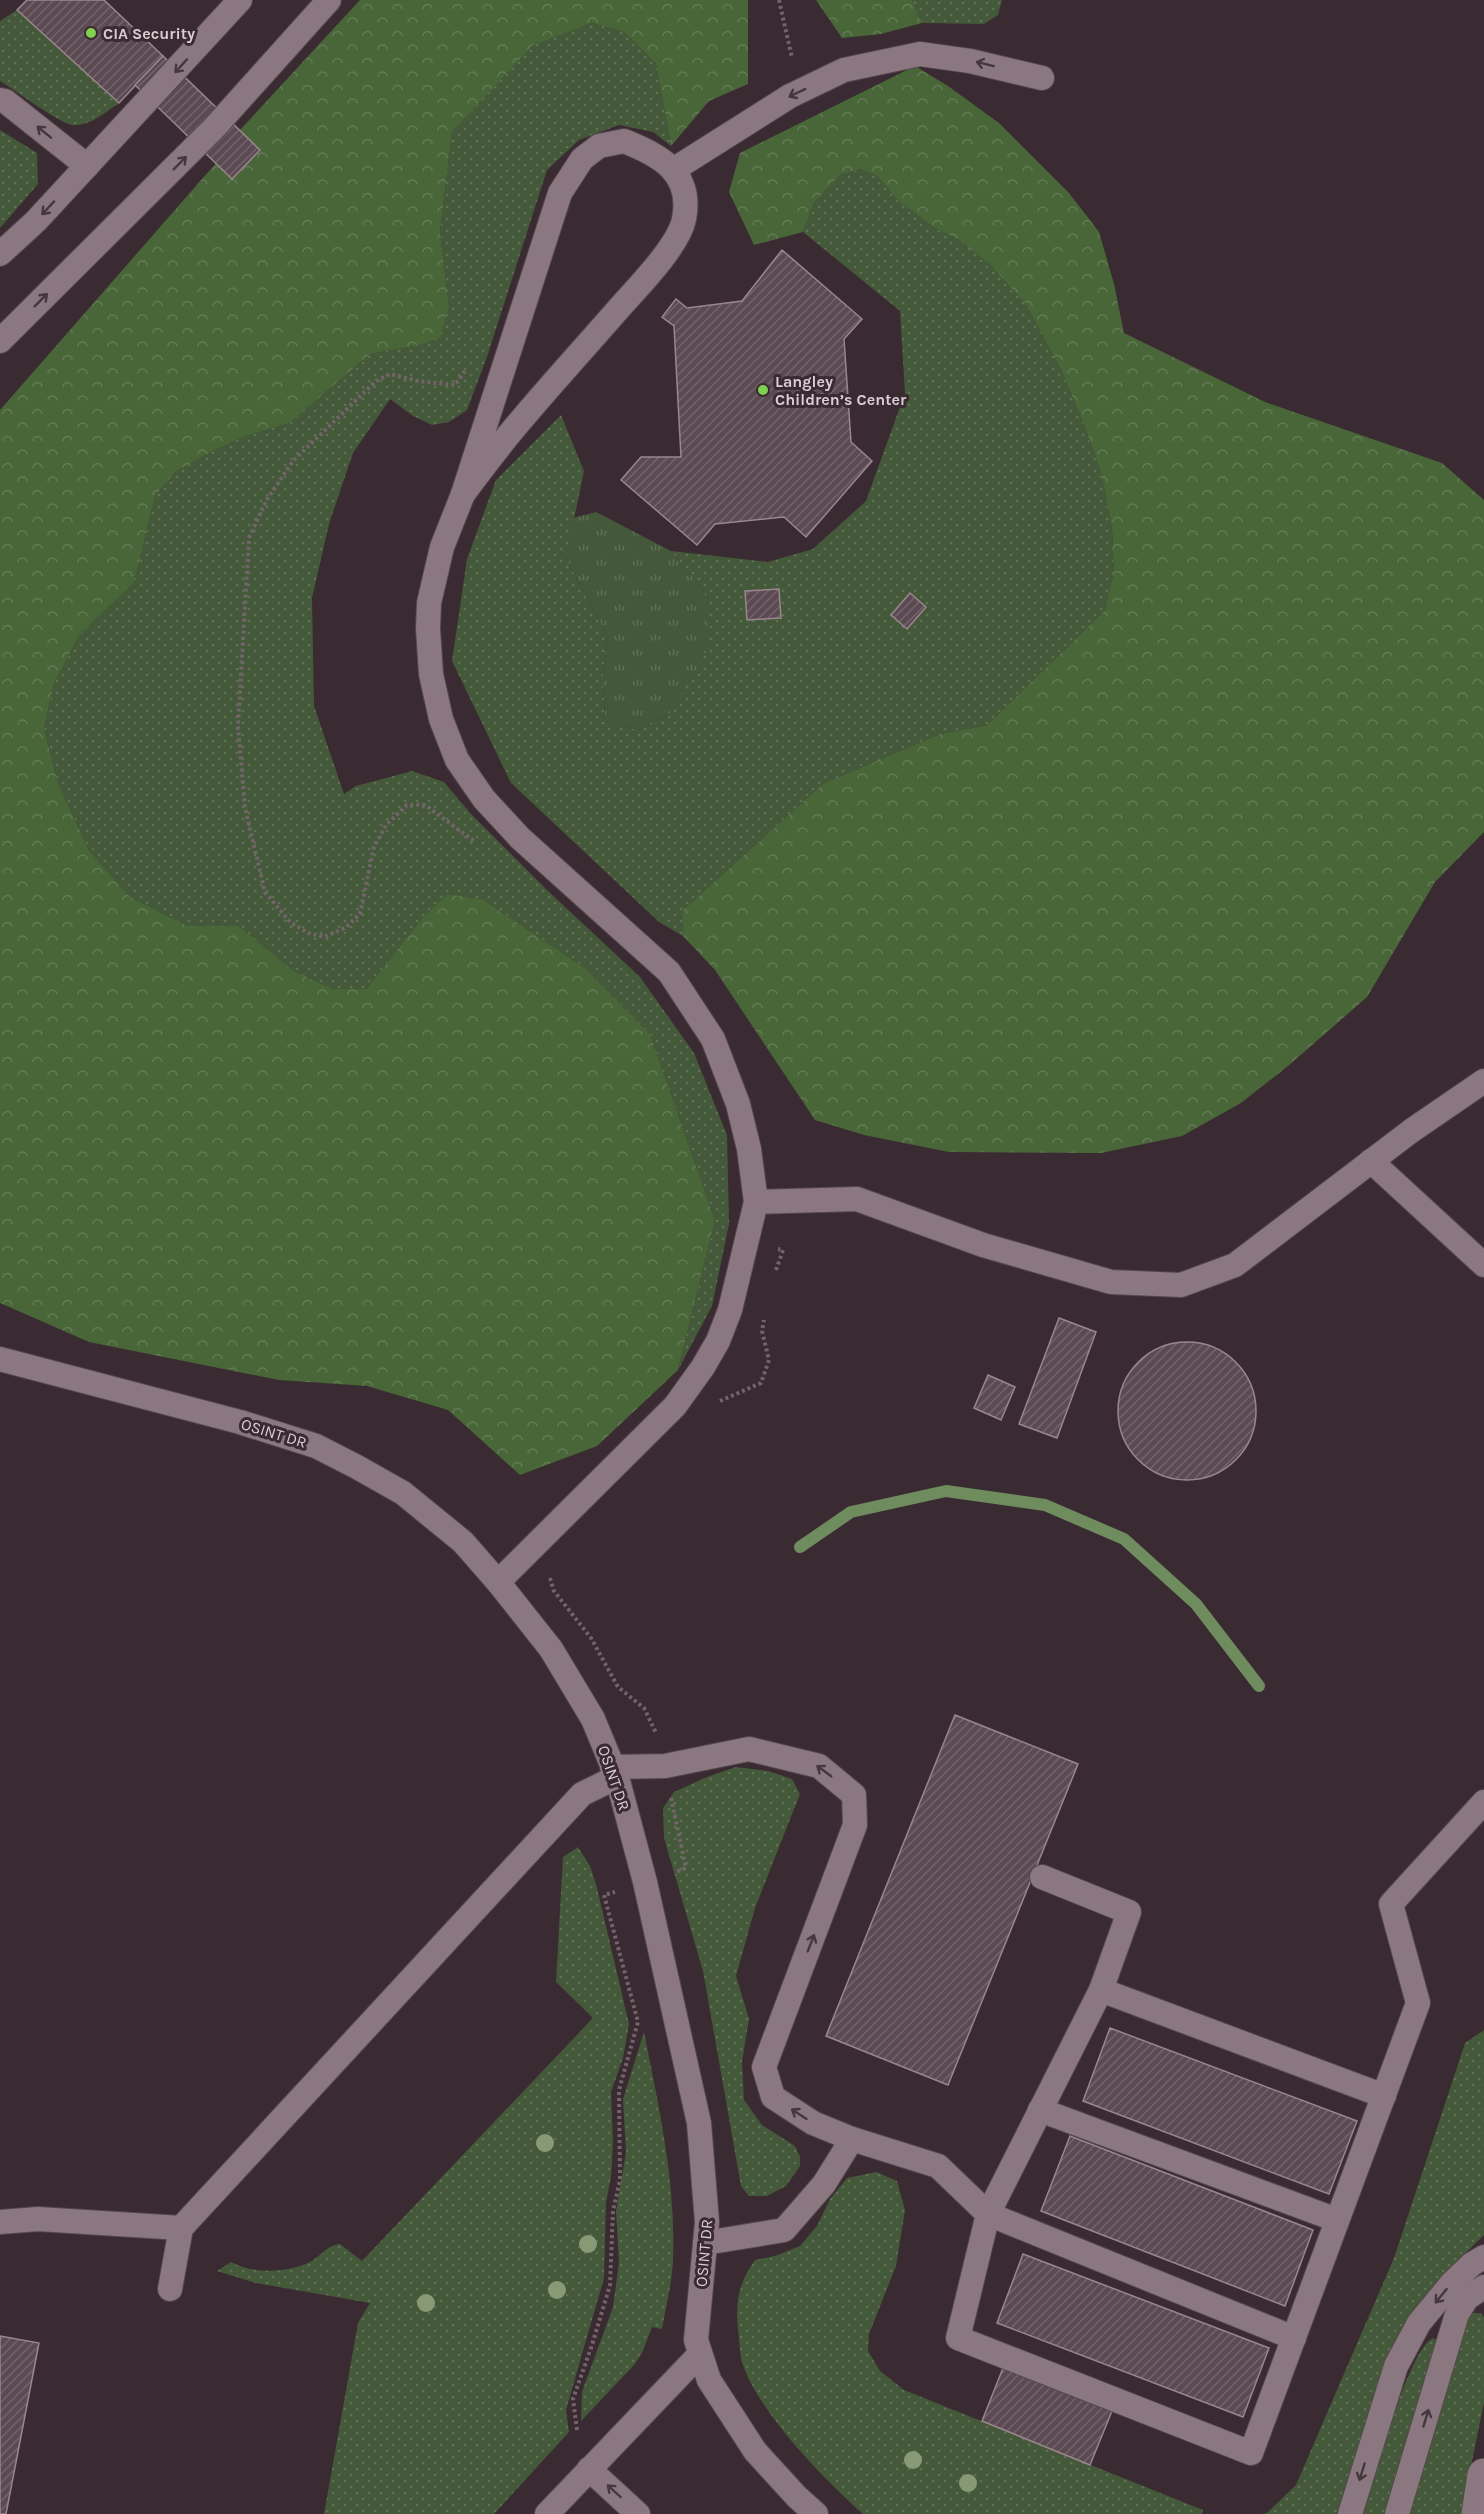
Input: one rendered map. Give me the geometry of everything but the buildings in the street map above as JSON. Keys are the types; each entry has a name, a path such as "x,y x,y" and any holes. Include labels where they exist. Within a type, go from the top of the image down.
{"street":[{"path":"1478,2514 1484,2475"}],"lane":[{"path":"0,254 36,220 240,0"},
{"path":"0,341 214,128 329,0"},
{"path":"673,170 802,90 844,70 920,54 970,60 1042,78"},
{"path":"0,100 5,101 87,166"},
{"path":"463,494 520,421 664,256 684,221 686,198 679,177 666,162 647,150 624,141 599,146 582,159 560,193 463,494 442,547 429,603 431,674 441,719 457,760 484,799 519,838 669,972 713,1039 738,1104 756,1202 730,1310 718,1341 703,1367 675,1406 498,1581"},
{"path":"756,1202 857,1199 983,1245 1111,1282 1181,1285 1235,1265 1411,1131 1484,1081"},
{"path":"1371,1161 1484,1265"},
{"name":"OSINT DR","path":"0,1359 240,1422 316,1446 403,1493 463,1542 498,1581 551,1649 592,1719 614,1772 645,1882 699,2123 707,2199 696,2340 700,2354 709,2380 755,2451 797,2497 816,2514"},
{"path":"170,2289 181,2228 582,1794 614,1772 665,1766 749,1749 819,1766 854,1795 855,1825 764,2067 773,2097 813,2122 852,2139 938,2166 988,2214 1294,2338"},
{"path":"1042,1877 1129,1912 1101,1990 988,2214 958,2338 1251,2453 1418,2003 1391,1904 1484,1802"},
{"path":"1101,1990 1384,2096"},
{"path":"1040,2110 1338,2220"},
{"path":"705,2243 784,2230 824,2184 852,2139"},
{"path":"0,2222 38,2219 181,2228"},
{"path":"1350,2514 1396,2366 1419,2323 1472,2264 1484,2257"},
{"path":"1397,2514 1457,2314 1467,2298 1484,2287"},
{"path":"547,2514 700,2354"},
{"path":"589,2469 639,2514"}],"path":[{"path":"779,0 787,42 802,90"},
{"path":"467,369 455,385 418,381 390,374 376,381 293,461 266,501 249,538 238,726 245,808 265,892 290,922 308,933 324,937 345,927 360,914 374,847 386,825 407,805 426,805 481,846"},
{"path":"746,1244 783,1250 773,1280"},
{"path":"719,1402 761,1383 768,1360 762,1331 765,1310"},
{"path":"554,1570 549,1580 554,1591 591,1638 618,1687 644,1708 659,1739 686,1868 604,1895 638,2022 620,2090 620,2180 613,2211 610,2285 573,2399 577,2430"}],"green space":[{"path":"360,0 748,0 748,84 709,101 671,146 656,64 624,32 592,23 533,45 452,132 440,232 449,307 440,337 420,345 370,354 290,423 246,436 175,472 155,496 134,583 80,634 54,684 44,728 58,783 89,850 130,897 188,926 239,926 294,971 333,989 366,989 424,916 447,894 482,899 585,968 650,1034 715,1220 678,1370 597,1446 520,1475 448,1410 367,1386 279,1380 89,1342 0,1303 0,410 216,163 232,178 260,150 240,130"},
{"path":"816,0 912,0 922,23 881,34 842,38"},
{"path":"912,0 1002,0 998,15 984,24 922,23"},
{"path":"17,10 119,103 85,124 72,125 47,113 0,81 0,21"},
{"path":"592,23 624,32 656,64 671,146 653,132 619,125 579,140 547,170 487,357 467,410 449,422 432,425 413,416 390,399 353,453 329,524 312,598 314,706 344,794 356,786 412,771 444,782 471,814 547,890 640,977 694,1053 727,1135 729,1224 712,1306 678,1370 715,1220 650,1034 585,968 482,899 447,894 424,916 366,989 333,989 294,971 239,926 188,926 130,897 89,850 58,783 44,728 54,684 80,634 134,583 155,496 175,472 246,436 290,423 370,354 420,345 449,307 440,232 452,132 533,44"},
{"path":"915,66 948,86 999,123 1069,193 1099,232 1114,284 1124,333 1265,402 1442,463 1484,500 1484,832 1435,882 1367,997 1288,1066 1241,1103 1182,1136 1101,1153 949,1152 864,1135 815,1120 715,970 683,936 683,910 824,783 940,734 987,725 1105,610 1114,571 1112,529 1101,473 1061,370 1025,303 989,264 959,240 935,228 899,202 876,175 860,169 840,175 814,203 803,232 754,245 729,192 740,153"},
{"path":"0,130 37,153 38,184 0,228"},
{"path":"860,169 876,175 899,202 935,228 959,240 989,264 1025,303 1061,370 1101,473 1112,529 1114,571 1105,610 987,725 940,734 824,783 683,910 683,936 659,922 511,783 452,661 467,559 496,480 561,415 584,471 566,558 607,636 603,679 605,721 634,729 668,716 709,597 671,551 768,562 813,549 866,501 905,393 900,311 803,232 814,203 840,175"},
{"path":"596,512 671,551 709,597 707,651 668,716 634,729 605,721 603,679 607,636 566,558 573,518"},
{"path":"736,1767 768,1771 792,1779 800,1794 755,1908 736,1976 749,2019 742,2062 744,2100 762,2125 795,2146 800,2157 800,2166 786,2186 767,2196 749,2196 741,2186 703,1971 664,1838 663,1808 674,1792"},
{"path":"578,1847 590,1866 596,1884 629,2024 623,2058 611,2092 613,2143 611,2177 606,2202 604,2278 566,2410 569,2432 494,2514 324,2514 358,2323 370,2303 256,2283 217,2271 231,2262 249,2269 269,2271 289,2269 308,2263 327,2249 340,2244 362,2261 593,2018 556,1982 563,1857"},
{"path":"1484,2030 1484,2235 1436,2282 1403,2327 1340,2514 1262,2514 1267,2513 1296,2485 1394,2258 1465,2043"},
{"path":"644,2032 661,2117 672,2202 673,2260 670,2286 662,2329 652,2327 642,2353 634,2365 581,2421 582,2392 613,2307 619,2263 616,2211 626,2152 623,2099"},
{"path":"876,2172 897,2181 905,2210 896,2266 869,2334 868,2351 880,2371 904,2390 1203,2510 1202,2514 863,2514 813,2465 778,2425 751,2384 741,2355 738,2297 744,2279 755,2260 775,2256 800,2246 817,2226 830,2199 847,2178"},
{"path":"1474,2313 1481,2313 1484,2317 1484,2403 1461,2514 1409,2514 1467,2318"},
{"path":"1433,2338 1438,2341 1387,2514 1363,2514 1402,2391 1423,2348"}],"waterway":[{"path":"800,1547 851,1512 946,1491 1045,1505 1124,1539 1196,1604 1259,1686"}],"place":[{"name":"CIA Security","path":"91,33"},
{"name":"Langley Children’s Center","path":"763,390"}]}
